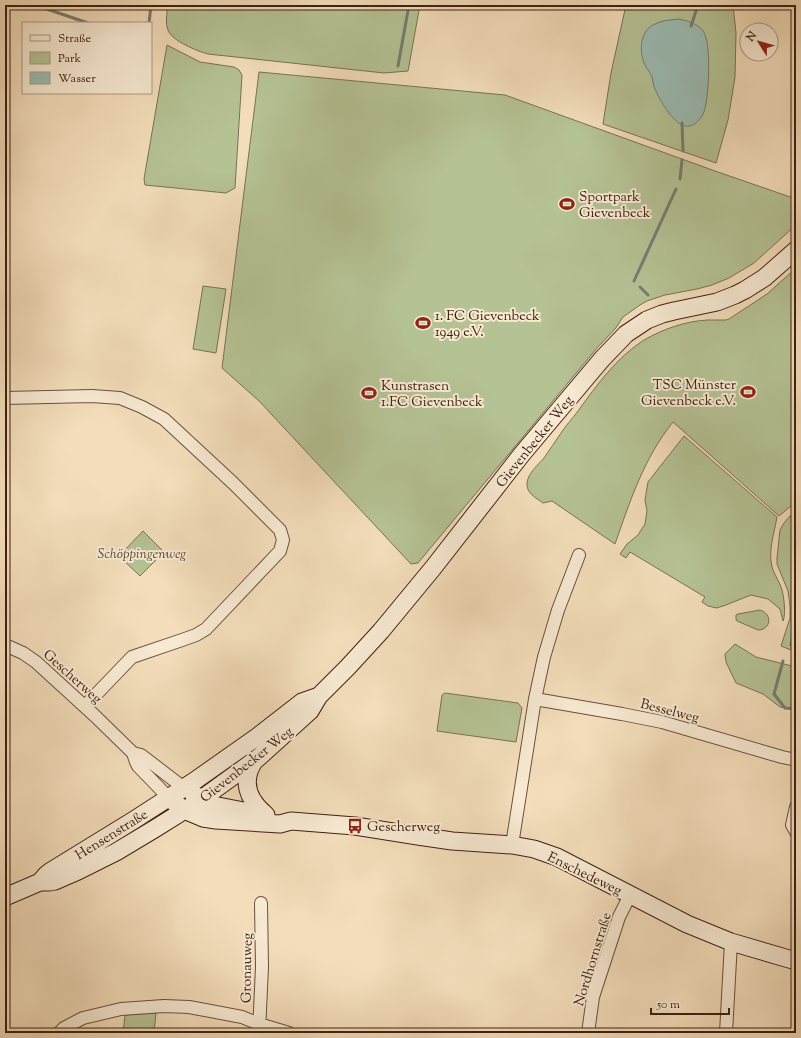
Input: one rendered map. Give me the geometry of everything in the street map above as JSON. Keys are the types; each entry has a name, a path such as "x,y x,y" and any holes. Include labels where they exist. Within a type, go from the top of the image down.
{"main road":[{"name":"Gievenbecker Weg","path":"184,810 255,760 310,711 319,696 370,643 400,608 522,454 602,359 626,334 647,320 662,314 712,304 736,295 764,278 796,250"},
{"name":"Gievenbecker Weg","path":"184,788 257,737 302,702 319,696"},
{"path":"255,760 248,775 248,788 253,802 266,815"},
{"name":"Hensenstraße","path":"40,882 51,871 79,855 184,788"},
{"name":"Enschedeweg","path":"184,788 201,799 218,807 281,816 292,821"},
{"name":"Enschedeweg","path":"169,798 184,810 208,820 280,824 292,821 355,826 452,841 512,845 534,849 557,857 687,924 731,942 796,960"},
{"name":"Hensenstraße","path":"5,897 40,882 55,881 78,871 141,837 184,810"}],"street":[{"path":"5,398 92,396 120,398 142,407 164,419 228,478 280,530 283,540 280,551 206,629 182,640 132,657 85,706"},
{"path":"512,845 535,699 544,657 558,610 579,555"},
{"name":"Gescherweg","path":"5,645 23,653 36,662 85,706 133,753 138,766 169,798"},
{"name":"Besselweg","path":"535,699 662,722 768,754 796,760"},
{"name":"Gescherweg","path":"133,753 141,755 184,788"},
{"path":"796,808 792,825 796,832"},
{"name":"Nordhornstraße","path":"588,1033 593,997 619,917 630,895"},
{"name":"Gronauweg","path":"259,1029 262,967 261,903"},
{"path":"726,1033 731,942"},
{"path":"59,1033 64,1028 83,1018 121,1008 164,1006 189,1007 242,1017 259,1029 290,1033"}],"green space":[{"path":"168,5 420,5 408,71 384,73 203,53 185,45 170,34 166,18"},
{"path":"626,5 733,5 736,33 735,77 728,120 716,163 603,124 611,73"},
{"path":"167,45 200,62 234,67 239,70 242,75 235,188 226,193 145,185 144,179"},
{"name":"1. FC Gievenbeck 1949 e.V.","path":"259,72 505,95 796,199 796,225 754,263 729,278 712,285 665,295 647,301 623,317 615,329 597,348 418,563 411,564 259,401 222,368"},
{"path":"796,268 796,502 779,516 673,422 654,450 646,465 632,496 615,544 552,501 543,503 528,490 528,479 536,466 544,458 565,427 600,382 634,347 659,332 675,326 691,322 729,319 767,294"},
{"path":"203,286 226,289 216,353 193,349"},
{"path":"684,436 777,517 772,542 771,561 773,570 783,593 785,610 783,621 780,609 768,599 751,595 717,608 708,606 702,602 705,597 630,552 626,558 620,554 627,544 638,535 645,524 647,511 645,500 648,482"},
{"path":"796,512 796,652 781,646 790,618 790,606 788,591 777,564 777,558 780,530 790,516"},
{"name":"Schöppingenweg","path":"143,531 164,552 140,576 121,558 121,554"},
{"path":"760,610 769,618 768,625 762,629 758,630 737,621 736,619 736,615 738,614"},
{"path":"735,644 756,657 796,667 796,710 780,707 763,694 736,683 726,662 725,654"},
{"path":"445,693 518,703 522,708 516,742 437,731 442,695"},
{"path":"156,1013 154,1033 123,1033 125,1015"}],"water":[{"path":"679,19 698,26 706,37 708,47 709,72 705,108 699,120 690,126 685,126 679,123 664,106 654,88 652,77 642,58 641,47 646,31 655,24 667,20"}],"waterway":[{"path":"35,5 85,22"},
{"path":"149,22 151,5"},
{"path":"398,66 409,5"},
{"path":"691,26 698,5"},
{"path":"682,123 683,151"},
{"path":"680,179 682,160"},
{"path":"634,281 676,189"},
{"path":"640,287 648,295"},
{"path":"791,645 796,622"},
{"path":"783,661 774,694 785,708 796,709"}],"place":[{"name":"Sportpark Gievenbeck","path":"567,204"},
{"name":"1. FC Gievenbeck 1949 e.V.","path":"423,323"},
{"name":"TSC Münster Gievenbeck e.V.","path":"748,392"},
{"name":"Kunstrasen 1.FC Gievenbeck","path":"369,393"},
{"name":"Gescherweg","path":"355,826"}]}
